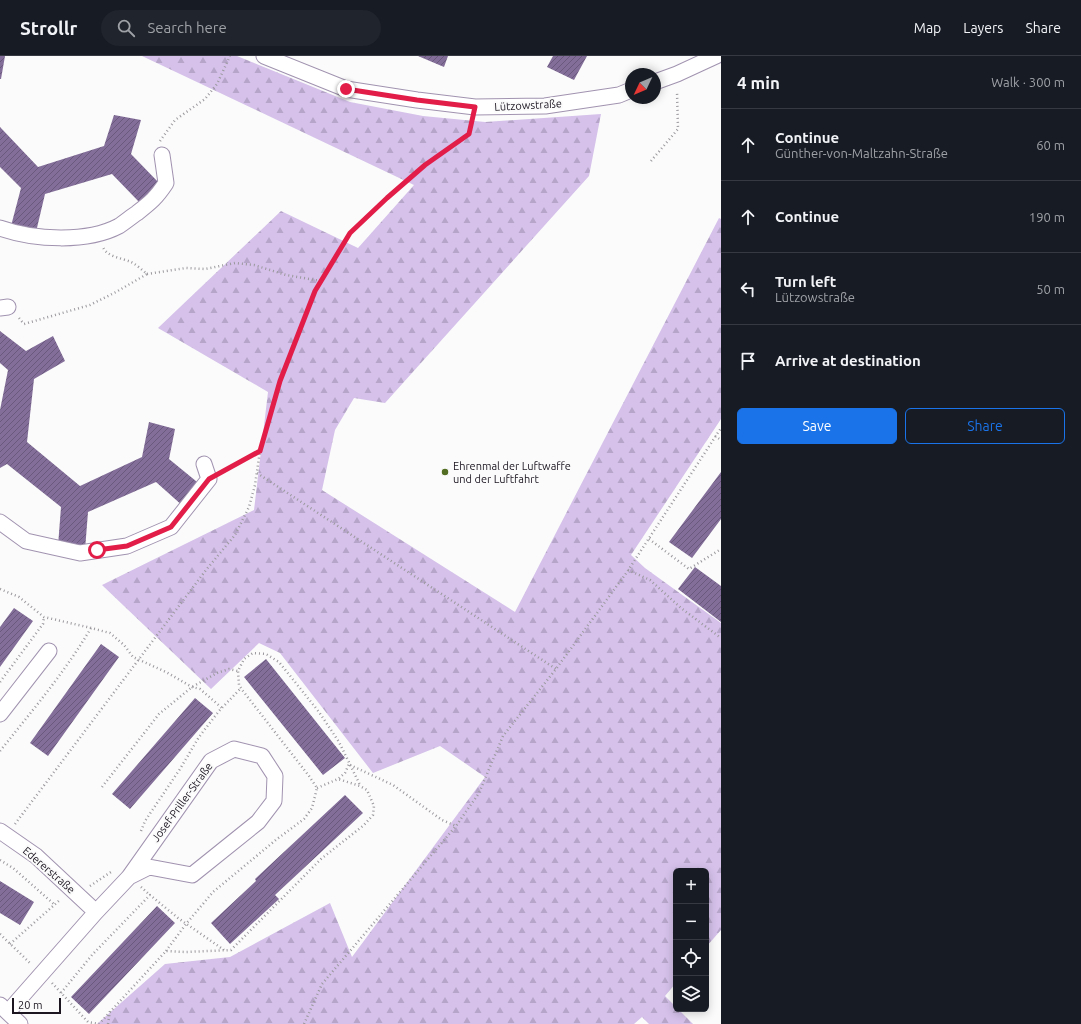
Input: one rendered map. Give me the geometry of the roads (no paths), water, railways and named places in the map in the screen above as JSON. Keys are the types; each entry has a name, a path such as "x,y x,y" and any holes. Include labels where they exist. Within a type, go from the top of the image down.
{"street":[{"name":"Lützowstraße","path":"264,56 346,89 475,107 545,106 625,92"},
{"path":"661,80 716,56"},
{"path":"0,228 8,231 48,238 81,238 120,226 157,197 166,183 162,156"},
{"path":"0,522 26,541 80,553 127,546 171,527 209,479 204,464"},
{"path":"0,714 49,650"},
{"name":"Josef-Priller-Straße","path":"4,1009 42,974 129,877 211,761 234,749 262,756 275,776 274,801 258,822 192,875 149,867 129,877"},
{"name":"Edererstraße","path":"3,833 36,856 96,912"},
{"path":"4,1009 20,1024"}],"place":[{"name":"Ehrenmal der Luftwaffe und der Luftfahrt","path":"445,472"}]}
